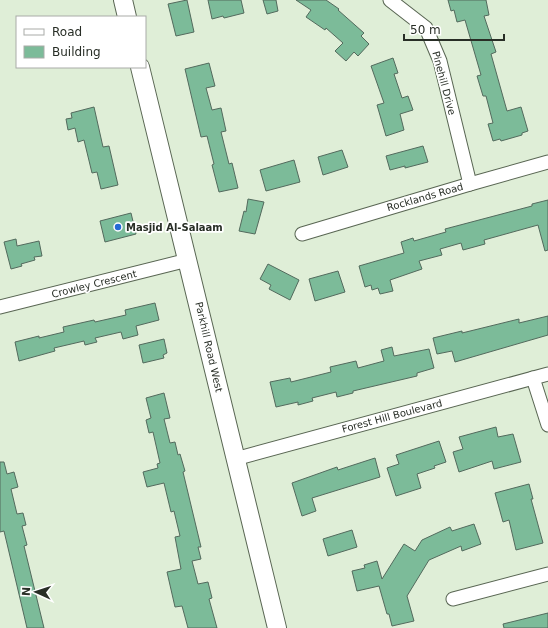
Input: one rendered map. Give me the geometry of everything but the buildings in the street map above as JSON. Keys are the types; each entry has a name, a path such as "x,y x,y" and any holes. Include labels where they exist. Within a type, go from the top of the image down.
{"main road":[{"path":"123,0 127,16"},
{"name":"Parkhill Road West","path":"140,68 277,628"}],"street":[{"name":"Pinehill Drive","path":"390,0 426,28 440,61 470,184"},
{"name":"Rocklands Road","path":"302,234 548,162"},
{"name":"Crowley Crescent","path":"0,307 188,260"},
{"name":"Forest Hill Boulevard","path":"235,459 548,374"},
{"path":"533,378 548,425"},
{"path":"453,599 548,574"}],"place":[{"name":"Masjid Al-Salaam","path":"118,227"}]}
